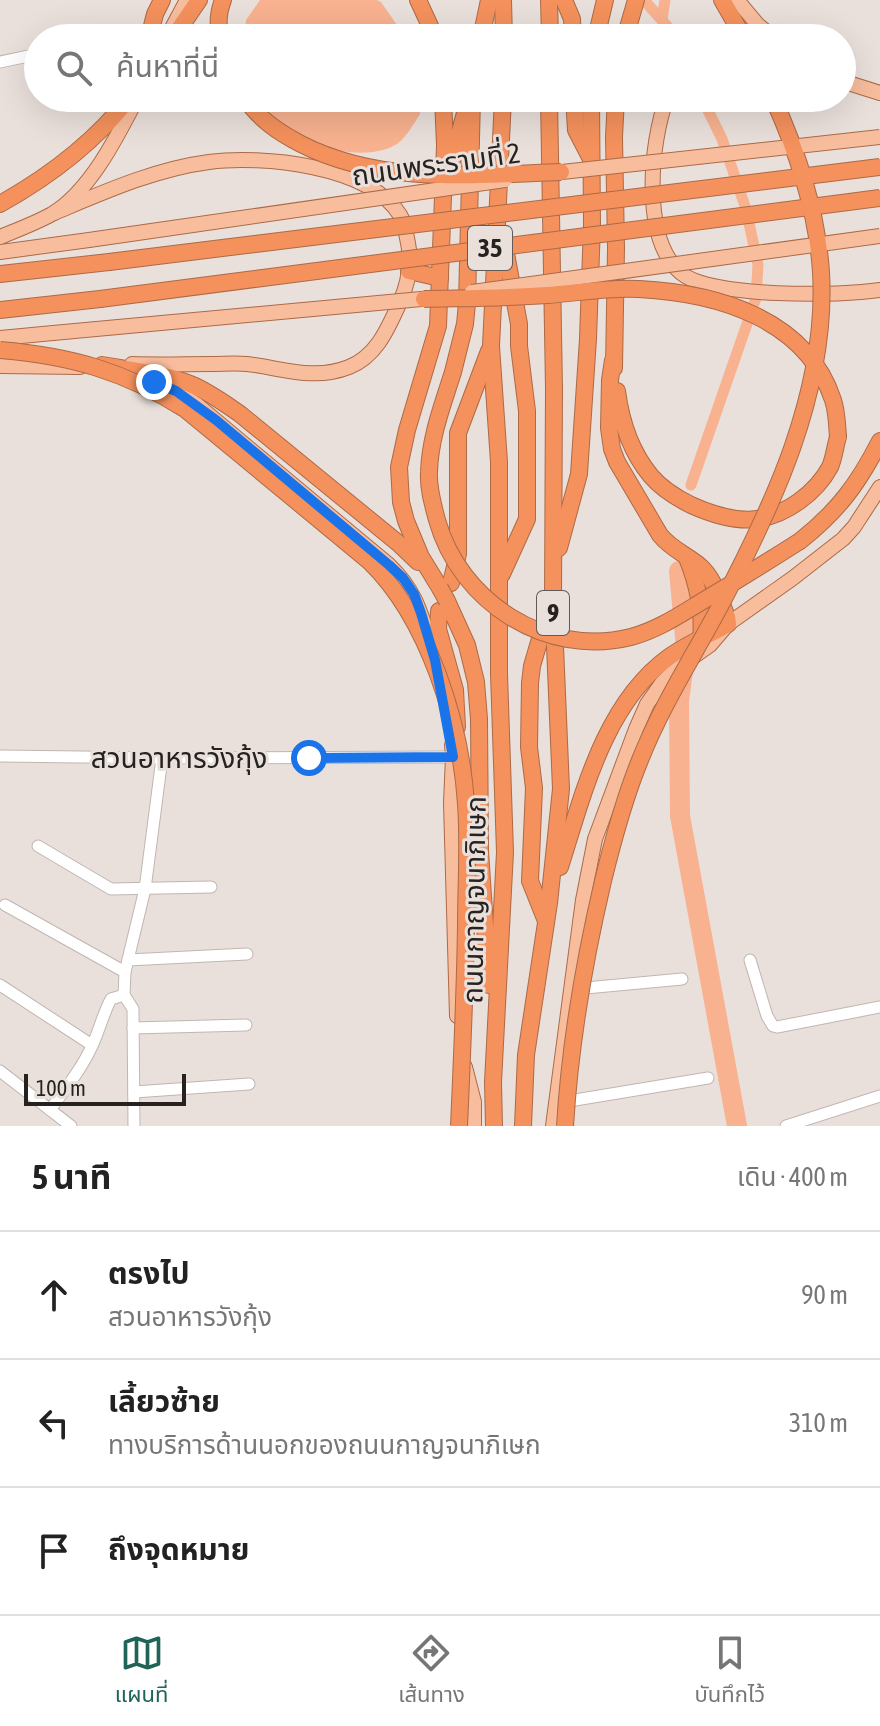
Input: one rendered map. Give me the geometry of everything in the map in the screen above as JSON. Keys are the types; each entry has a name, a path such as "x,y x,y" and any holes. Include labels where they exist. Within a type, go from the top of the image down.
{"highway":[{"path":"152,24 162,0"},
{"path":"181,24 199,0"},
{"path":"218,24 223,0"},
{"path":"418,0 429,24"},
{"path":"484,24 489,0"},
{"path":"503,0 504,24"},
{"path":"549,0 550,24"},
{"path":"564,0 572,24"},
{"path":"599,24 605,0"},
{"path":"722,0 736,24"},
{"path":"629,24 635,2"},
{"path":"0,204 45,177 81,149 119,112"},
{"path":"255,112 274,129 318,153 375,168 431,176 561,172"},
{"path":"444,112 438,326 399,467 401,502 412,539 467,645 476,682 480,851 493,1082"},
{"path":"443,193 467,112"},
{"path":"471,112 465,324 434,435 428,475 441,534 453,560 480,593 504,613 535,630 561,638 595,641 628,638 656,629 800,541 822,523 854,487 880,441"},
{"name":"ถนนกาญจนาภิเษก","path":"494,1126 493,1082 505,852 499,674 499,462 491,346 502,112"},
{"name":"ถนนกาญจนาภิเษก","path":"523,1126 526,1055 549,903 561,789 553,598 554,389 549,112"},
{"path":"575,112 579,140 591,158"},
{"path":"554,569 579,474 592,224 591,112"},
{"path":"549,903 604,739 626,701 670,656 703,642 728,624 712,582 693,561 668,545 660,535 612,449 609,392 613,360 616,248 615,112"},
{"path":"565,1126 581,981 611,851 630,785 658,717 718,610 764,514 794,439 813,371 821,316 818,248 802,172 779,112"},
{"name":"ถนนพระรามที่ 2","path":"0,274 880,167"},
{"name":"35","path":"0,310 880,198"},
{"name":"ถนนกาญจนาภิเษก","path":"498,209 519,324 527,411 527,519 499,580"},
{"path":"592,224 616,248"},
{"path":"409,271 440,278"},
{"path":"424,299 636,289 695,295 749,311 777,326 816,365 834,403 838,437 831,465 816,487 779,513 757,519 734,519 706,512 676,497 652,478 631,446 619,408 613,360"},
{"path":"453,755 458,723 455,690 438,629 442,592 458,554 458,433 491,346"},
{"path":"0,350 44,355 98,367 137,382 174,402 355,549 381,573 399,596 426,648 442,688 455,731 467,807 459,1126"},
{"path":"86,362 165,376 191,384 215,397 398,543 442,592"},
{"path":"693,561 703,642"},
{"name":"ถนนกาญจนาภิเษก","path":"546,923 530,881 534,788 529,747 530,683 535,651 553,598"}],"main road":[{"path":"176,24 187,0"},
{"path":"737,0 757,24"},
{"path":"856,86 880,93"},
{"path":"662,112 655,149 653,197 657,227 665,249 670,261 683,275 702,284 746,291 844,293 880,290"},
{"path":"54,213 95,171 128,115"},
{"name":"ถนนพระรามที่ 2","path":"0,252 561,172 880,137"},
{"path":"0,237 121,186 180,167 241,159 298,164 348,177 386,198 400,215 409,248 409,271 404,292 382,338 368,356 349,367 301,374 246,364 86,362 0,366"},
{"name":"35","path":"0,338 424,299 880,236"},
{"path":"0,366 97,369 154,382 176,391 216,420 361,540 403,578 414,594 435,660 453,755 451,803 457,1037 474,1102 474,1126"},
{"path":"728,624 843,539 880,487"},
{"path":"553,1126 583,900 595,839 647,704 662,683 703,642"}],"street":[{"path":"0,62 24,57"},
{"name":"สวนอาหารวังกุ้ง","path":"0,756 453,755"},
{"path":"134,1126 133,1009 124,995 126,966 145,889 162,758"},
{"path":"38,846 111,889 211,887"},
{"path":"5,905 126,966 247,954"},
{"path":"750,960 773,1026 880,1007"},
{"path":"570,990 682,979"},
{"path":"0,985 92,1045"},
{"path":"50,1110 79,1071 111,999 124,995"},
{"path":"133,1028 246,1025"},
{"path":"0,1071 71,1126"},
{"path":"555,1103 708,1078"},
{"path":"134,1092 249,1084"},
{"path":"786,1126 880,1096"}],"shaded area":[{"path":"260,0 377,0 396,24 246,24"},
{"path":"269,112 420,112 397,144 368,152 333,150 316,144 300,138"}],"waterway":[{"path":"644,0 665,24"},
{"path":"662,20 665,0"},
{"path":"691,485 756,298 758,265 746,209 722,139 709,112"},
{"path":"679,571 686,648 679,701 680,816 737,1126"}],"route":[{"path":"154,382 176,391 216,420 361,540 403,578 414,594 435,660 453,757 309,758"}]}
